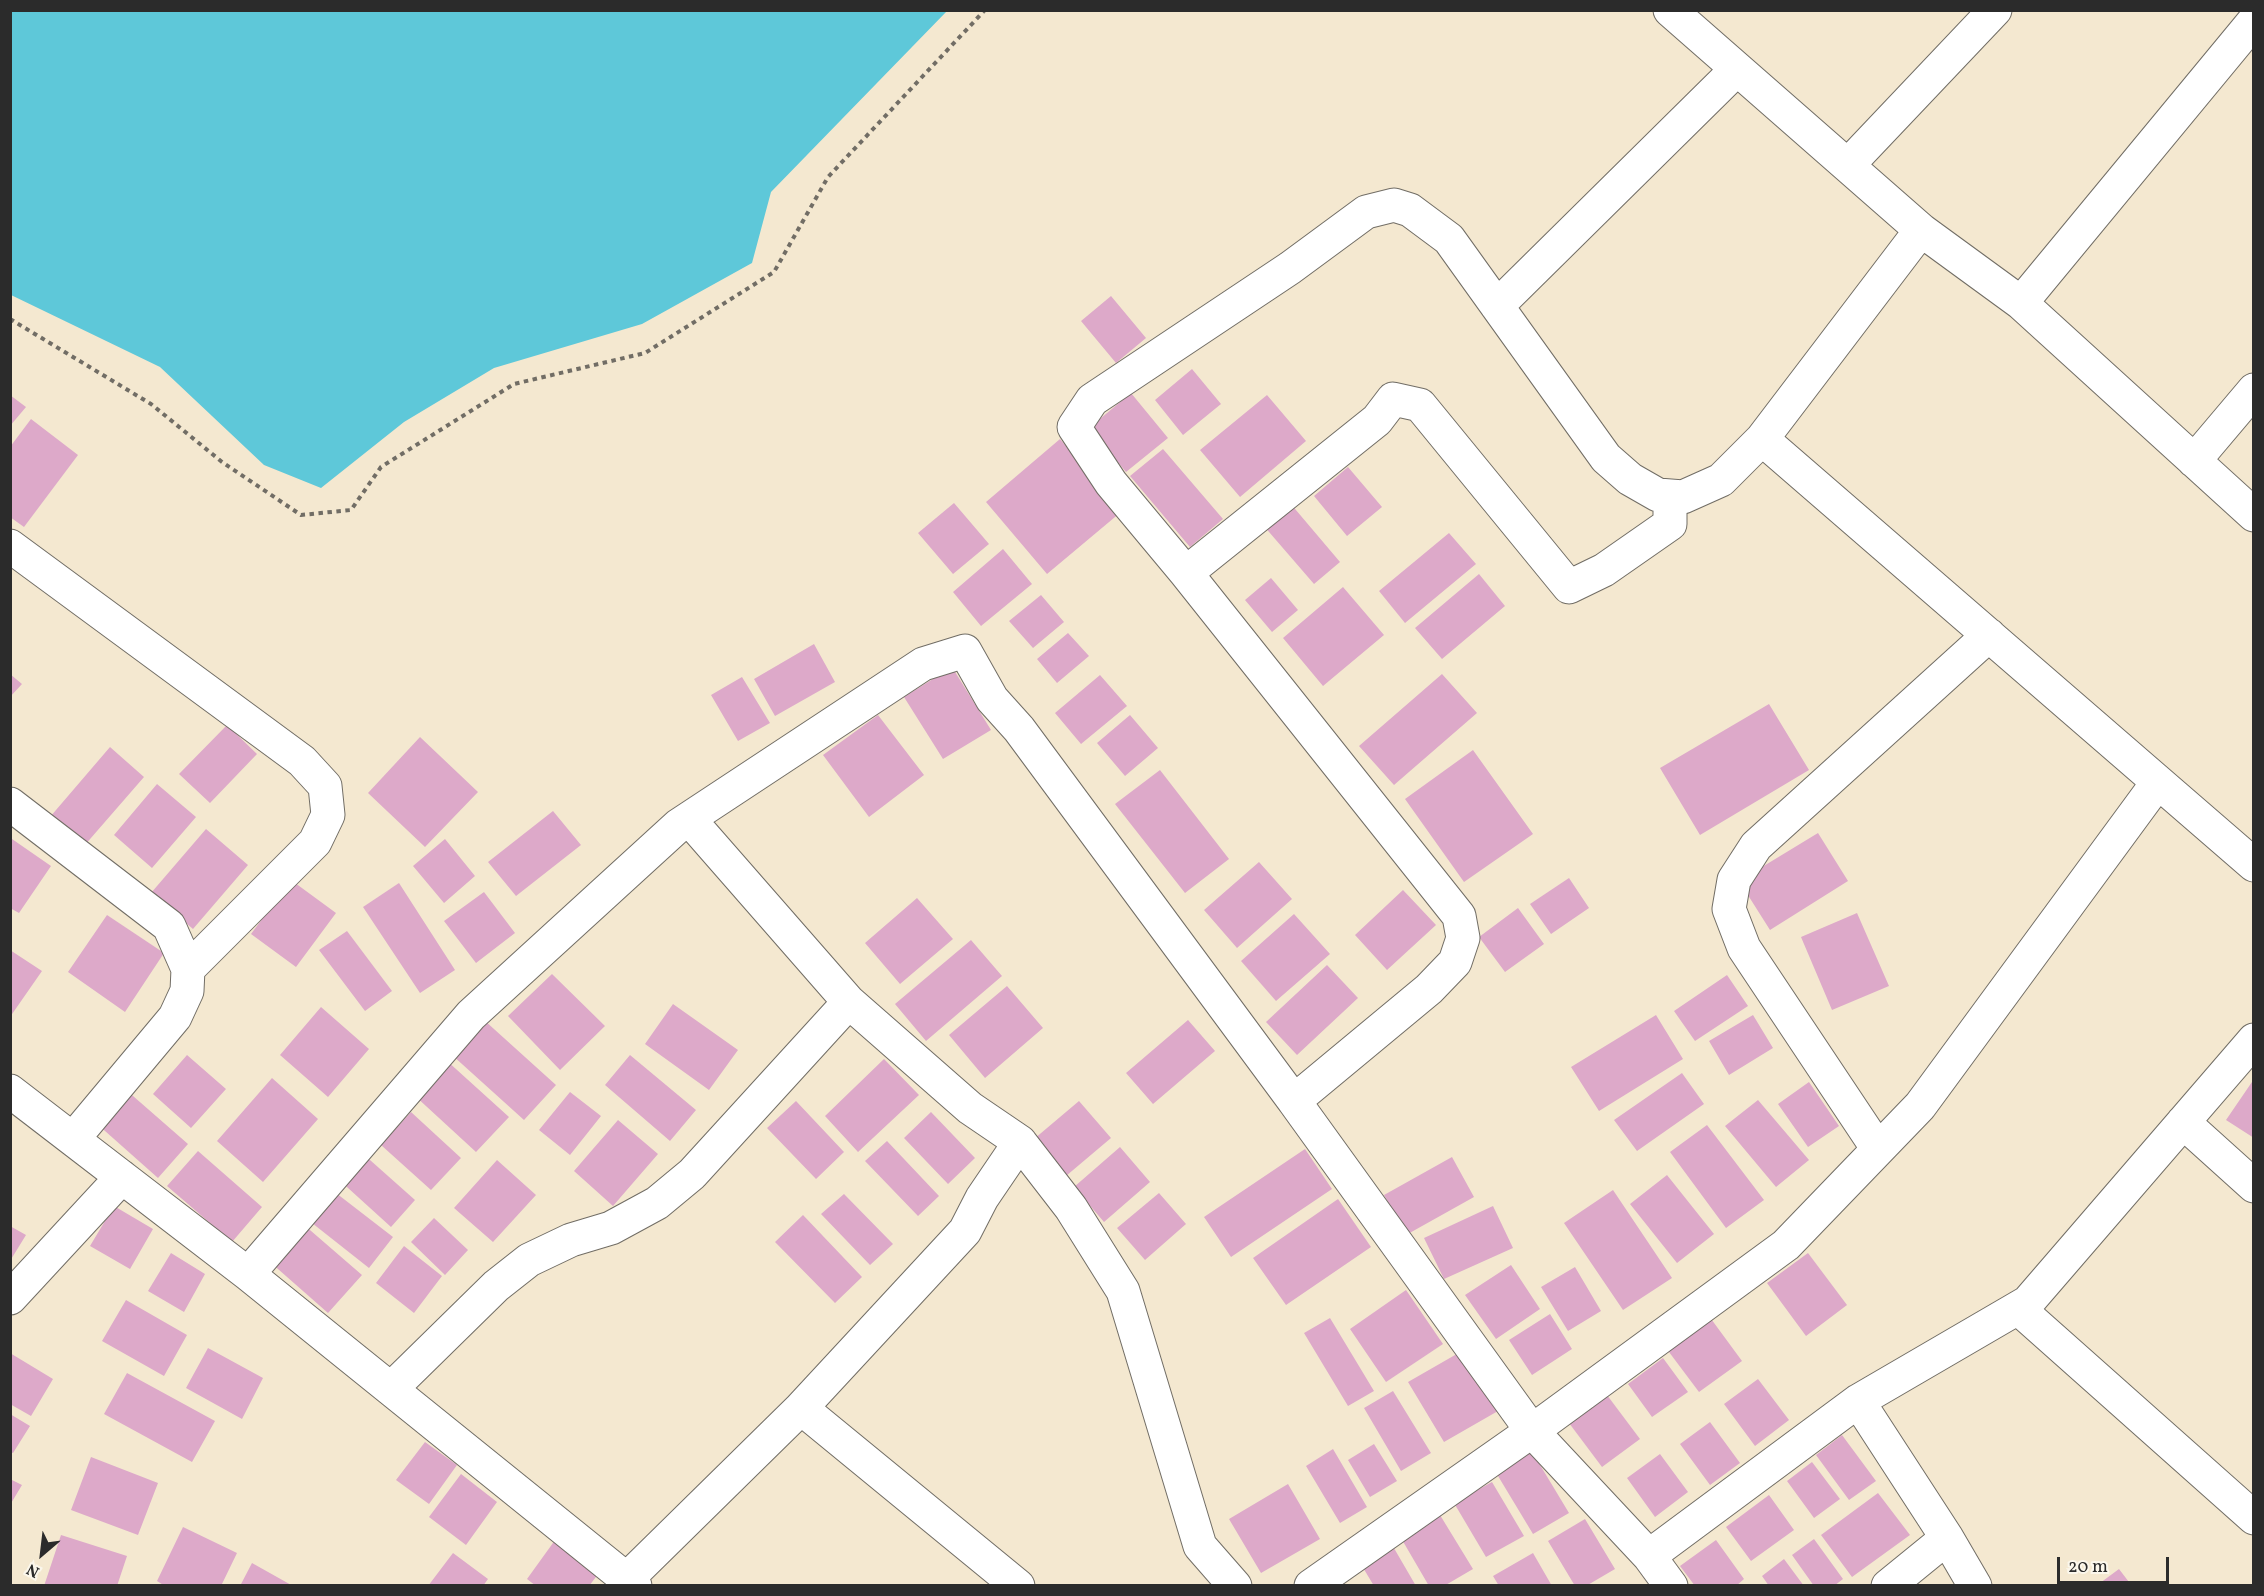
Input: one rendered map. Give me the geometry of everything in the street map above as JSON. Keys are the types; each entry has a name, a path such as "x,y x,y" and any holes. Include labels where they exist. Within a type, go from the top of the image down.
{"street":[{"path":"1670,10 1921,230 2021,303 2253,515"},
{"path":"1848,165 1995,10"},
{"path":"2021,303 2253,21"},
{"path":"1497,306 1737,69"},
{"path":"1294,1101 1429,989 1455,962 1463,938 1459,915 1186,573 1111,483 1074,427 1092,400 1290,268 1366,212 1394,205 1410,210 1449,239 1606,458 1630,479 1658,495 1683,496 1721,480 1762,439 1921,230"},
{"path":"2194,461 2253,390"},
{"path":"1186,573 1377,420 1393,399 1420,405 1569,587 1604,570 1670,524 1670,496"},
{"path":"1762,439 2253,865"},
{"path":"10,546 302,761 325,786 328,815 315,842 188,969"},
{"path":"1878,1149 1744,948 1729,909 1734,880 1756,846 1989,635"},
{"path":"248,1274 471,1015 688,819 923,664 965,651 992,699 1019,729 1294,1101 1532,1431 1649,1556 1671,1586"},
{"path":"1311,1586 1532,1431 1786,1245 1920,1106 2158,782"},
{"path":"10,804 169,926 188,969 187,991 175,1017 73,1139"},
{"path":"688,819 849,1002 970,1108 1020,1142 1071,1208 1123,1291 1200,1546 1235,1586"},
{"path":"391,1389 496,1287 529,1260 571,1240 611,1228 657,1203 692,1174 849,1002"},
{"path":"1649,1556 1858,1401 2028,1302 2253,1040"},
{"path":"10,1090 248,1274 631,1582 801,1408 965,1231 982,1198 1020,1142"},
{"path":"2182,1122 2253,1186"},
{"path":"10,1298 122,1177"},
{"path":"2019,1309 2253,1518"},
{"path":"1858,1401 1947,1538 1975,1586"},
{"path":"801,1408 1018,1586"},
{"path":"1888,1586 1947,1538"}],"path":[{"path":"10,319 151,404 222,462 301,515 351,510 381,467 514,384 645,353 774,272 828,177 985,10"}],"water":[{"path":"10,11 947,11 771,192 752,263 642,324 494,368 404,422 321,488 264,465 160,367 11,295"}],"building":[{"path":"1111,296 1146,338 1116,363 1081,321"},
{"path":"1192,369 1221,404 1183,435 1155,400"},
{"path":"1131,393 1168,438 1126,472 1089,428"},
{"path":"10,395 26,407 10,426"},
{"path":"1267,395 1306,441 1240,497 1200,450"},
{"path":"31,419 78,455 24,527 10,517 10,447"},
{"path":"1060,439 1121,512 1047,574 986,502"},
{"path":"1163,449 1223,519 1190,547 1130,476"},
{"path":"1348,467 1382,507 1347,536 1314,496"},
{"path":"954,503 989,544 953,574 918,533"},
{"path":"1290,503 1340,562 1314,584 1263,525"},
{"path":"1449,533 1476,564 1405,623 1379,591"},
{"path":"1003,549 1032,584 981,626 953,592"},
{"path":"1479,574 1505,606 1442,659 1415,628"},
{"path":"1271,578 1298,610 1272,632 1245,600"},
{"path":"1343,587 1384,635 1323,686 1283,638"},
{"path":"1041,595 1064,622 1033,648 1009,621"},
{"path":"1068,633 1089,656 1057,683 1037,659"},
{"path":"814,644 835,682 775,716 754,679"},
{"path":"952,667 991,730 943,759 904,697"},
{"path":"10,674 22,684 10,697"},
{"path":"1442,674 1477,713 1394,785 1359,746"},
{"path":"1100,675 1127,706 1081,744 1055,713"},
{"path":"742,677 770,723 738,741 711,695"},
{"path":"1769,704 1809,770 1700,835 1660,768"},
{"path":"878,715 924,775 869,817 823,755"},
{"path":"1130,715 1158,748 1125,776 1097,743"},
{"path":"227,725 257,754 210,803 179,774"},
{"path":"420,737 478,792 425,847 368,793"},
{"path":"110,747 144,777 84,846 50,817"},
{"path":"1473,750 1533,834 1464,882 1405,799"},
{"path":"1160,770 1229,859 1185,893 1115,804"},
{"path":"157,784 196,817 152,868 114,835"},
{"path":"553,811 581,845 516,896 488,862"},
{"path":"206,829 248,865 193,929 151,893"},
{"path":"1818,833 1848,881 1770,930 1739,881"},
{"path":"12,839 51,866 19,913 10,908"},
{"path":"445,839 475,876 444,903 413,866"},
{"path":"1259,862 1292,899 1237,948 1204,910"},
{"path":"1569,878 1589,908 1551,934 1530,904"},
{"path":"291,880 336,913 296,967 251,934"},
{"path":"399,883 455,970 420,993 363,907"},
{"path":"1403,890 1436,925 1387,970 1355,935"},
{"path":"484,892 515,933 476,963 444,921"},
{"path":"917,898 953,939 900,984 865,943"},
{"path":"1518,908 1544,944 1505,972 1479,937"},
{"path":"1857,913 1889,986 1832,1010 1801,937"},
{"path":"1294,914 1330,954 1276,1001 1241,961"},
{"path":"107,915 164,953 125,1012 68,972"},
{"path":"347,931 392,991 365,1011 319,950"},
{"path":"971,940 1002,976 926,1041 895,1004"},
{"path":"10,950 42,971 10,1017"},
{"path":"1327,965 1358,998 1297,1055 1266,1022"},
{"path":"552,974 605,1026 560,1070 508,1016"},
{"path":"1727,975 1748,1006 1695,1041 1674,1011"},
{"path":"1007,986 1043,1028 985,1078 949,1035"},
{"path":"673,1004 738,1050 709,1090 645,1044"},
{"path":"321,1007 369,1049 328,1097 280,1055"},
{"path":"1656,1015 1683,1059 1599,1111 1571,1067"},
{"path":"1753,1015 1773,1048 1729,1075 1709,1041"},
{"path":"484,1020 556,1085 524,1120 452,1055"},
{"path":"1188,1020 1215,1051 1153,1104 1126,1073"},
{"path":"187,1055 226,1089 191,1128 153,1094"},
{"path":"630,1055 696,1110 670,1141 605,1085"},
{"path":"884,1059 919,1095 858,1152 825,1116"},
{"path":"446,1060 509,1117 476,1152 414,1095"},
{"path":"1682,1073 1704,1104 1637,1151 1614,1120"},
{"path":"272,1078 318,1119 263,1182 217,1141"},
{"path":"2254,1079 2254,1138 2226,1120"},
{"path":"1809,1082 1839,1126 1808,1147 1778,1104"},
{"path":"125,1089 188,1144 158,1178 96,1123"},
{"path":"570,1092 601,1116 570,1155 539,1130"},
{"path":"1758,1100 1809,1160 1776,1187 1725,1126"},
{"path":"796,1101 844,1152 816,1179 767,1128"},
{"path":"1079,1101 1111,1138 1066,1176 1034,1139"},
{"path":"411,1112 461,1158 431,1190 381,1145"},
{"path":"931,1112 975,1158 948,1184 904,1138"},
{"path":"618,1120 658,1154 613,1206 574,1171"},
{"path":"1707,1125 1764,1200 1726,1228 1670,1152"},
{"path":"887,1141 939,1196 918,1216 865,1161"},
{"path":"1120,1147 1150,1182 1104,1222 1074,1187"},
{"path":"1305,1149 1332,1189 1231,1257 1204,1217"},
{"path":"198,1151 262,1207 232,1242 167,1186"},
{"path":"361,1152 415,1200 391,1227 337,1178"},
{"path":"1452,1157 1474,1197 1406,1235 1384,1195"},
{"path":"497,1160 536,1195 493,1242 454,1208"},
{"path":"1667,1175 1714,1234 1677,1263 1630,1204"},
{"path":"1613,1190 1672,1278 1623,1310 1564,1223"},
{"path":"336,1193 393,1237 369,1268 312,1223"},
{"path":"1159,1193 1186,1224 1145,1260 1117,1228"},
{"path":"844,1194 893,1244 870,1265 821,1214"},
{"path":"1338,1199 1371,1247 1286,1305 1253,1258"},
{"path":"114,1206 153,1229 130,1269 90,1246"},
{"path":"1493,1206 1513,1248 1444,1279 1424,1238"},
{"path":"803,1215 862,1277 835,1303 775,1242"},
{"path":"434,1218 468,1250 445,1275 411,1242"},
{"path":"303,1224 362,1275 328,1313 270,1262"},
{"path":"10,1226 26,1235 10,1261"},
{"path":"404,1246 442,1276 414,1313 376,1283"},
{"path":"171,1253 205,1274 184,1312 148,1291"},
{"path":"1808,1253 1847,1305 1806,1336 1767,1283"},
{"path":"1511,1265 1540,1309 1496,1339 1465,1295"},
{"path":"1575,1267 1601,1311 1568,1331 1541,1287"},
{"path":"1406,1290 1443,1344 1386,1382 1350,1329"},
{"path":"126,1300 187,1335 164,1376 102,1341"},
{"path":"1706,1312 1742,1361 1699,1392 1663,1344"},
{"path":"1550,1314 1572,1349 1532,1375 1509,1340"},
{"path":"1330,1318 1374,1391 1348,1406 1304,1333"},
{"path":"208,1348 263,1378 242,1419 186,1388"},
{"path":"1462,1351 1498,1411 1444,1442 1408,1382"},
{"path":"10,1353 53,1379 31,1416 10,1404"},
{"path":"1663,1358 1688,1392 1652,1417 1628,1384"},
{"path":"127,1373 215,1421 192,1462 104,1414"},
{"path":"1758,1379 1789,1420 1755,1446 1724,1404"},
{"path":"1393,1391 1431,1453 1401,1471 1364,1408"},
{"path":"1607,1395 1640,1439 1602,1467 1569,1423"},
{"path":"10,1414 30,1426 13,1453 10,1452"},
{"path":"1710,1422 1740,1463 1710,1485 1680,1444"},
{"path":"1842,1435 1876,1481 1849,1500 1816,1455"},
{"path":"425,1442 457,1465 429,1504 396,1480"},
{"path":"1374,1444 1397,1481 1370,1497 1348,1460"},
{"path":"1333,1449 1367,1507 1340,1523 1306,1466"},
{"path":"1531,1450 1569,1513 1533,1534 1495,1471"},
{"path":"1660,1454 1688,1492 1655,1517 1627,1478"},
{"path":"91,1457 158,1483 138,1535 71,1510"},
{"path":"1812,1462 1840,1499 1814,1518 1787,1481"},
{"path":"461,1474 497,1502 466,1545 429,1517"},
{"path":"10,1479 22,1485 10,1505"},
{"path":"1492,1482 1524,1536 1486,1557 1454,1503"},
{"path":"1288,1484 1320,1539 1261,1573 1229,1519"},
{"path":"1878,1493 1910,1535 1852,1577 1821,1535"},
{"path":"1769,1495 1794,1530 1751,1561 1726,1527"},
{"path":"1440,1515 1473,1569 1444,1586 1429,1586 1401,1538"},
{"path":"1585,1519 1615,1569 1586,1586 1575,1586 1548,1541"},
{"path":"183,1527 237,1553 221,1586 165,1586 157,1581"},
{"path":"61,1535 127,1556 117,1586 44,1586"},
{"path":"558,1536 602,1569 589,1586 536,1586 527,1579"},
{"path":"1814,1539 1843,1579 1834,1586 1814,1586 1792,1555"},
{"path":"1716,1540 1744,1579 1736,1586 1695,1586 1680,1566"},
{"path":"1391,1543 1416,1586 1374,1586 1359,1561"},
{"path":"453,1553 488,1579 483,1586 428,1586"},
{"path":"1533,1553 1552,1586 1499,1586 1493,1576"},
{"path":"1784,1559 1804,1586 1769,1586 1762,1576"},
{"path":"252,1563 293,1586 240,1586"},
{"path":"2119,1569 2132,1586 2096,1586"}]}
